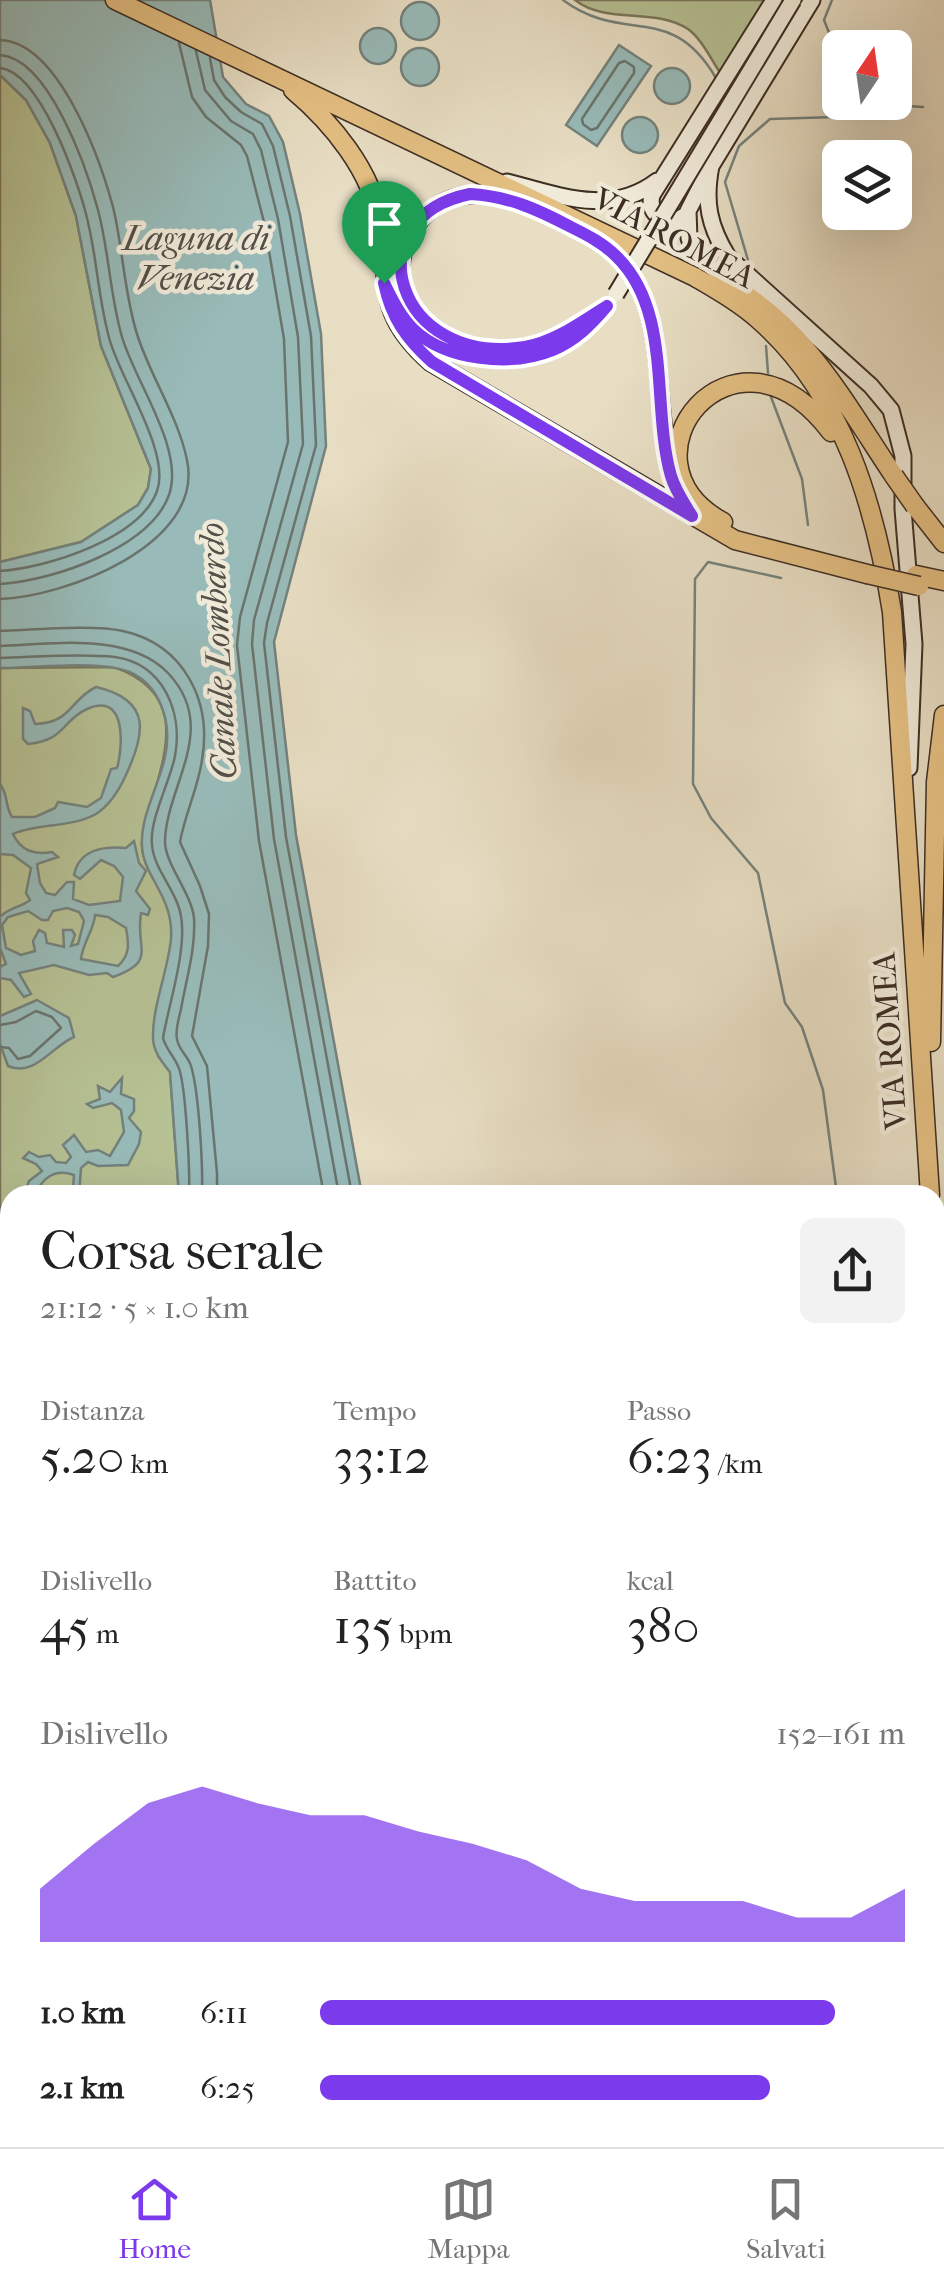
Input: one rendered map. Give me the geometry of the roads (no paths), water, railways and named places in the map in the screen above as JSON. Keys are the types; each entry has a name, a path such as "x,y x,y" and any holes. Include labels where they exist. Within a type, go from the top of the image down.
{"main road":[{"name":"VIA ROMEA","path":"114,0 655,256 731,298 779,339 821,394 860,478 882,548 892,612 929,1185"},
{"path":"687,214 672,223 654,212 651,199 774,0"},
{"path":"384,283 400,314 416,332 453,351 497,359 551,350 578,336 611,300 793,0"},
{"path":"812,0 711,166 687,214 689,238 694,253 763,304 804,347 944,544"},
{"path":"273,74 316,110 361,170 380,221 388,304 400,328 432,362 735,540 763,550 918,580 944,580"},
{"path":"711,166 707,213 728,257 871,386 891,410 900,435 914,644 905,824"},
{"path":"491,178 600,203 632,196 664,176"},
{"path":"580,220 521,202 470,194 442,202 426,213 404,246 402,270 410,304 428,326 450,340 504,348 550,340 611,300"},
{"path":"521,202 598,241 616,256 637,287 652,327 664,448 672,479 692,516"},
{"path":"655,256 738,288"},
{"path":"860,478 816,411 796,395 750,382 734,383 707,396 683,425 677,452 683,478 695,500 712,516 758,536 867,569"},
{"path":"918,580 944,592"},
{"path":"926,1127 936,782 944,715"}],"water":[{"name":"Laguna di Venezia","path":"0,0 210,0 223,77 246,104 269,116 283,142 321,334 326,446 274,642 296,835 360,1185 178,1185 170,1072 156,1052 153,1038 171,924 142,846 147,812 165,757 164,714 152,689 130,672 74,665 0,668 0,562 81,542 138,505 148,488 151,469 101,346 76,216 50,143 26,100 0,75"},
{"path":"420,2 433,8 439,21 433,34 420,40 407,34 401,21 407,8"},
{"path":"378,28 391,33 396,46 391,59 378,64 365,59 360,46 365,33"},
{"path":"619,45 651,66 597,146 566,125"},
{"path":"420,48 433,54 439,67 433,80 420,86 407,80 401,67 407,54"},
{"path":"672,68 685,73 690,86 685,99 672,104 659,99 654,86 659,73"},
{"path":"640,117 653,122 658,135 653,148 640,153 627,148 622,135 627,122"},
{"path":"96,687 114,693 135,710 140,733 122,783 96,814 13,834 29,851 52,852 58,857 37,864 46,893 55,895 67,882 74,882 73,899 89,905 120,901 123,877 114,866 101,860 80,879 74,875 81,860 93,851 126,848 134,841 139,863 146,871 136,891 150,909 148,915 141,913 142,952 136,965 113,977 54,965 19,973 31,994 24,997 11,980 0,978 0,967 6,964 0,948 0,917 30,900 26,893 31,868 13,855 0,854 0,784 12,817 35,817 55,808 58,802 87,807 101,798 111,769 117,768 120,747 119,724 109,708 87,709 50,739 28,744 23,739 23,708 30,711 35,724 47,723 63,715","holes":["67,908 79,912 84,921 78,944 71,946 75,935 72,930 63,930 64,947 47,943 45,933 39,930 33,941 35,951 21,955 6,948 2,925 8,917 28,911 48,920 53,911","95,915 108,917 126,928 128,949 118,966 81,959"]},
{"path":"37,1000 69,1018 74,1037 26,1068 8,1066 0,1044 0,1016"},
{"path":"122,1078 121,1094 134,1099 134,1111 129,1118 141,1132 128,1165 98,1166 88,1162 81,1168 80,1185 73,1185 74,1175 61,1173 40,1185 28,1185 42,1171 23,1158 29,1152 39,1157 50,1155 56,1162 66,1163 71,1157 63,1145 74,1135 86,1152 98,1150 110,1156 124,1132 121,1110 112,1103 93,1108 87,1104 100,1099 98,1086 110,1092"}],"waterway":[{"path":"563,0 607,21 664,31 681,39 699,54 716,78"},
{"path":"828,30 824,20 832,0"},
{"path":"748,260 725,182 739,146 770,119 835,117 876,104 923,107"},
{"path":"766,346 768,373"},
{"path":"771,397 802,479 808,525"},
{"path":"781,578 708,562 695,579 693,784 711,818 758,873 785,1003 802,1027 823,1090 836,1185"}],"water label":[{"name":"Canale Lombardo","path":"218,651"}]}
